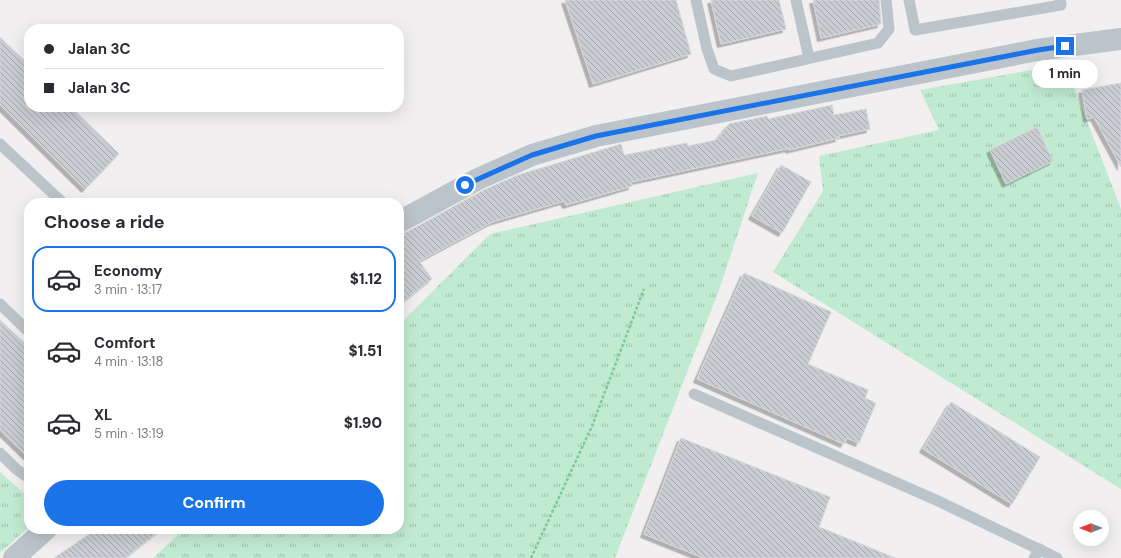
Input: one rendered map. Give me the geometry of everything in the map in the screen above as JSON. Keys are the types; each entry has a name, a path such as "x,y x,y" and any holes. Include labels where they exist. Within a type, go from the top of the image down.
{"street":[{"path":"404,219 478,179 532,155 596,136 1038,50 1121,39"},
{"path":"14,558 40,534"}],"lane":[{"path":"696,0 707,50 714,69 731,76 878,42 889,29 886,0"},
{"path":"796,0 809,58"},
{"path":"909,0 915,30 1061,5 1060,0"},
{"path":"0,144 58,198"},
{"path":"0,304 24,327"},
{"path":"694,394 936,500 1037,553 1057,558"},
{"path":"0,453 24,475"}],"path":[{"path":"531,558 592,426 644,289"}],"green space":[{"path":"1065,64 1121,209 1121,489 773,272 823,191 819,156 939,130 920,90"},
{"path":"758,173 719,290 615,558 153,558 179,534 404,534 404,320 490,234"},
{"path":"0,472 24,494 24,531 0,553"}],"building":[{"path":"565,0 676,0 691,54 593,84"},
{"path":"711,0 779,0 786,29 721,44"},
{"path":"813,0 879,0 881,24 821,38"},
{"path":"0,37 24,60 24,112 76,112 119,154 85,189 0,105"},
{"path":"1121,83 1121,167 1094,117 1087,119 1082,90"},
{"path":"832,105 834,115 866,109 870,129 838,136 839,138 789,150 790,148 631,182 632,186 566,205 564,201 492,222 419,261 432,279 404,301 404,233 484,190 518,175 621,144 624,155 687,143 688,146 716,140 729,124 767,116 768,119"},
{"path":"1037,127 1053,161 1006,184 990,150"},
{"path":"781,165 811,182 782,233 752,216"},
{"path":"744,273 831,312 808,364 868,390 865,398 876,403 859,443 847,438 844,444 697,379"},
{"path":"0,320 24,342 24,453 0,430"},
{"path":"951,402 1040,457 1012,504 923,449"},
{"path":"681,438 830,497 819,527 895,558 704,558 644,534"},
{"path":"90,534 155,534 125,558 54,558"}],"route":[{"path":"465,185 532,155 596,136 1065,46"}]}
